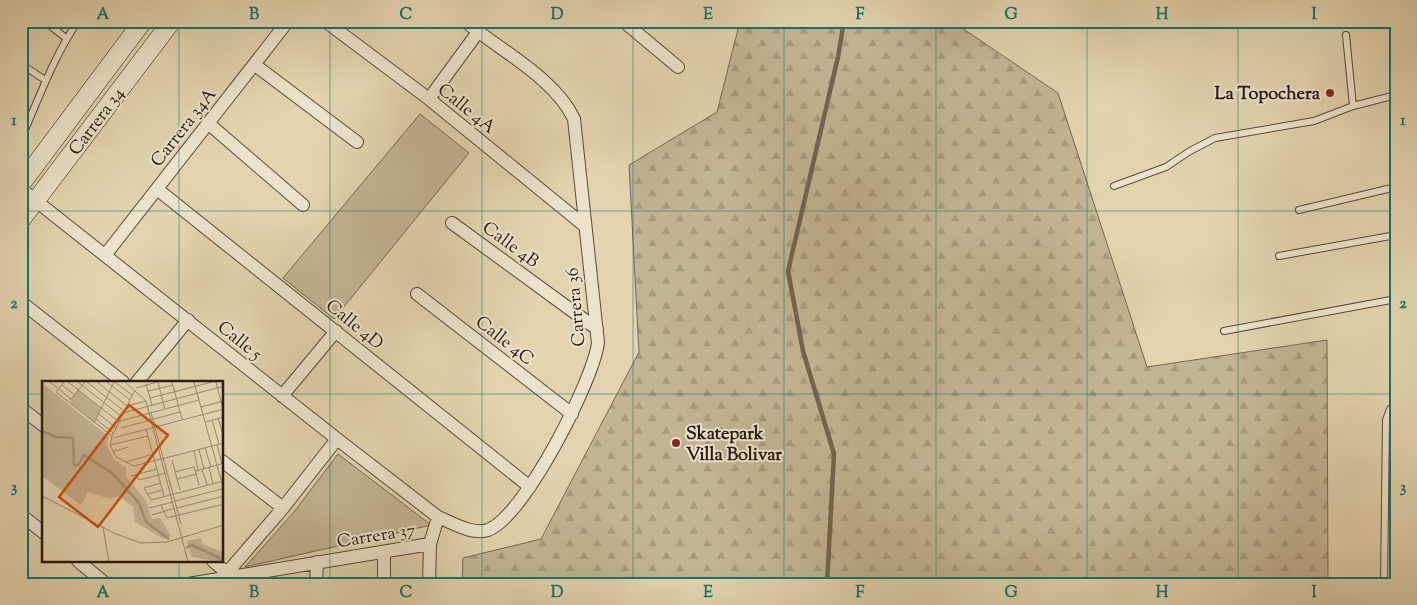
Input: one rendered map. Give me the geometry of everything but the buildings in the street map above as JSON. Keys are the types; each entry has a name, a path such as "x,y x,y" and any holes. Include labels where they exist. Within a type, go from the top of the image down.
{"street":[{"name":"Carrera 34","path":"21,184 143,21"},
{"name":"Carrera 34","path":"21,220 172,21"},
{"name":"Carrera 34A","path":"106,254 288,21"},
{"name":"Calle 4A","path":"325,21 429,100 585,226"},
{"path":"429,100 478,32 465,21"},
{"path":"623,21 678,67"},
{"name":"Carrera 36","path":"478,32 550,86 569,110 574,119 576,132 598,343 594,362 572,414 530,487"},
{"path":"255,65 357,142"},
{"path":"209,124 303,205"},
{"name":"Calle 5","path":"21,189 438,517"},
{"name":"Calle 4D","path":"157,189 530,487"},
{"name":"Calle 4B","path":"452,223 597,329"},
{"name":"Calle 4C","path":"417,294 572,414"},
{"path":"21,302 122,381"},
{"path":"138,381 188,320"},
{"path":"282,396 336,331"},
{"path":"21,408 42,424"},
{"path":"214,562 234,577 283,508 337,439"},
{"path":"224,463 283,508"},
{"name":"Carrera 37","path":"188,584 430,544 438,517 476,532 489,530 511,513 530,487"},
{"path":"21,515 42,531"},
{"path":"429,584 430,544"},
{"path":"384,552 384,584"},
{"path":"79,562 106,584"},
{"path":"316,584 317,562"}],"lane":[{"path":"44,21 66,38"},
{"path":"22,135 34,112 45,80 66,38 78,21"},
{"path":"1346,35 1353,106"},
{"path":"21,64 45,80"},
{"path":"1114,186 1166,167 1190,151 1216,138 1314,121 1353,106 1396,95"},
{"path":"1300,210 1396,187"},
{"path":"1279,256 1396,235"},
{"path":"1224,331 1396,300"},
{"path":"1384,584 1386,420 1390,409 1396,403"}],"green space":[{"path":"740,21 958,21 959,26 1058,93 1147,367 1327,340 1328,584 462,584 463,558 541,539 639,352 629,165 717,112"},
{"path":"420,114 469,153 334,319 283,278"},
{"path":"338,454 431,525 245,567 294,512"}],"waterway":[{"path":"827,584 834,454 803,351 788,271 838,57 844,21"}],"place":[{"name":"La Topochera","path":"1330,93"},
{"name":"Skatepark Villa Bolivar","path":"676,443"}]}
